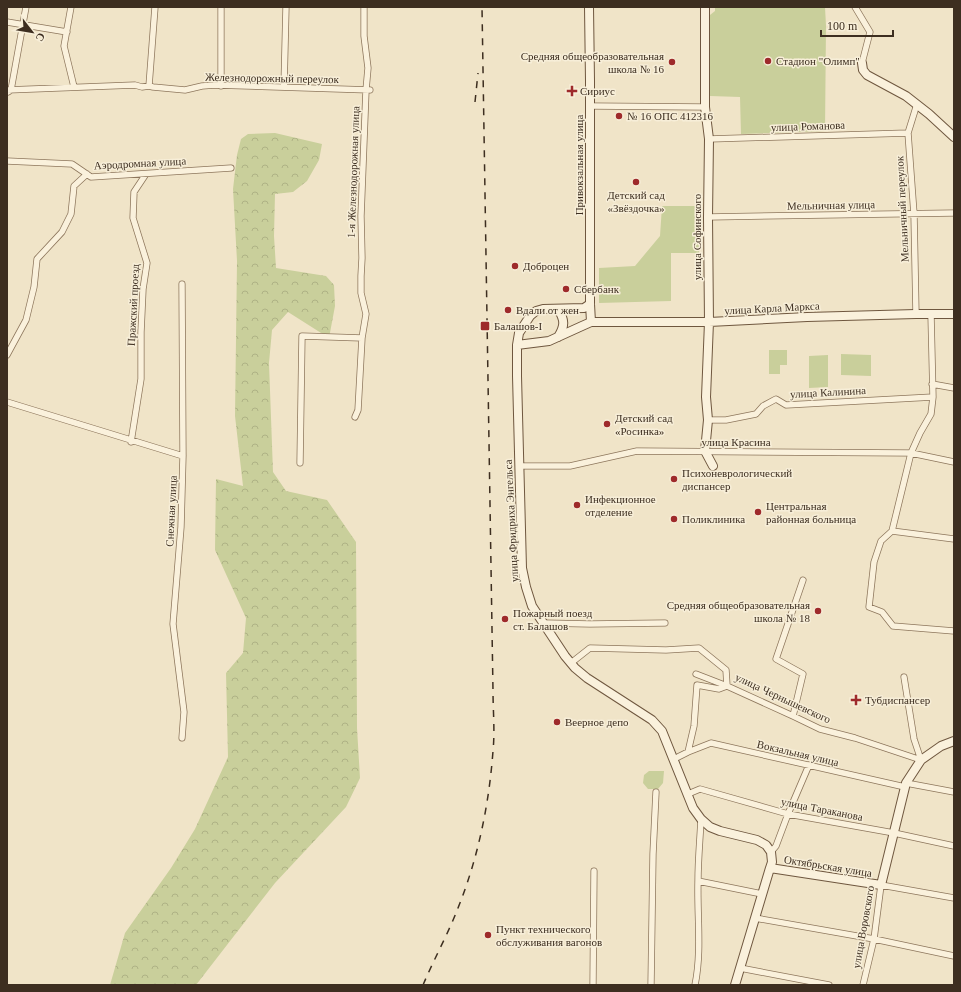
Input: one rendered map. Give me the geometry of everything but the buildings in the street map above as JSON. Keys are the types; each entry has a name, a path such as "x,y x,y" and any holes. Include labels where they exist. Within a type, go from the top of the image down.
{"main road":[{"name":"Привокзальная улица","path":"589,7 591,322"},
{"name":"улица Софинского","path":"705,7 705,107 709,139 709,322 706,397 708,420 706,451 713,466"},
{"path":"862,63 863,70 867,76 906,96 954,137"},
{"name":"улица Фридриха Энгельса","path":"590,304 584,308 536,311 530,316 519,333 516,376 522,568 526,587 532,606 571,663 588,678 652,720 662,731 693,808 701,819"},
{"path":"557,338 562,329 563,317 558,309"},
{"name":"улица Карла Маркса","path":"591,322 709,322 807,317 954,314"},
{"path":"517,345 550,341 591,322"},
{"path":"921,760 941,746 954,741"},
{"name":"улица Воровского","path":"881,885 905,785 921,760"},
{"name":"Октябрьская улица","path":"701,819 710,827 757,840 766,845 771,852 772,862 770,868 881,885"},
{"path":"735,985 770,868"}],"street":[{"path":"8,91 26,7"},
{"path":"71,7 64,46 74,87"},
{"path":"149,86 155,7"},
{"path":"221,7 221,86"},
{"path":"284,87 286,7"},
{"name":"1-я Железнодорожная улица","path":"355,417 358,410 362,338 366,314 361,292 361,216 368,90 368,68 364,36 364,7"},
{"path":"855,7 870,32 862,63"},
{"path":"7,22 67,32"},
{"name":"Железнодорожный переулок","path":"8,91 135,85 142,87 149,86 185,90 214,85 368,90"},
{"name":"Мельничный переулок","path":"916,314 914,214 908,133 917,104"},
{"path":"590,106 705,107"},
{"name":"улица Романова","path":"709,139 908,133"},
{"name":"Аэродромная улица","path":"7,161 72,164 92,177 230,168"},
{"path":"7,356 26,320 34,287 37,259 62,232 71,214 74,186 87,174"},
{"name":"Пражский проезд","path":"131,441 141,380 143,289 147,262 133,218 134,192 146,174"},
{"name":"Мельничная улица","path":"708,217 954,213"},
{"name":"Снежная улица","path":"182,284 183,456 181,527 173,624 184,712 182,738"},
{"path":"931,315 931,414 911,453 892,531 881,541 874,562 869,607 882,612 893,626 954,631"},
{"path":"300,464 302,336 362,338"},
{"path":"932,384 954,388"},
{"name":"улица Калинина","path":"708,420 726,420 756,414 763,406 776,398 786,405 932,397"},
{"path":"7,402 183,456"},
{"name":"улица Красина","path":"519,466 570,466 637,451 911,453 954,462"},
{"path":"892,531 954,539"},
{"path":"793,716 803,674 776,659 803,580"},
{"path":"543,623 665,623"},
{"name":"улица Чернышевского","path":"571,663 590,648 666,650 699,648 726,670 727,686 820,729 855,738 921,760"},
{"path":"696,674 727,686"},
{"path":"904,677 914,739 921,760"},
{"path":"688,752 694,726 697,685 719,689 727,686"},
{"name":"Вокзальная улица","path":"674,759 711,743 905,785 954,792"},
{"path":"771,852 776,846 809,765"},
{"name":"улица Тараканова","path":"688,794 700,789 788,814 894,833 954,846"},
{"path":"651,985 653,854 656,792"},
{"path":"695,985 699,935 698,881 701,819"},
{"path":"593,985 594,871"},
{"path":"698,881 762,894"},
{"name":"Октябрьская улица","path":"881,885 954,898"},
{"name":"улица Воровского","path":"863,985 874,939 881,885"},
{"path":"755,918 874,939 954,956"},
{"path":"740,968 829,985"}],"green space":[{"name":"Стадион \"Олимп\"","path":"715,7 825,7 825,131 741,134 740,97 710,96 710,15 715,11"},
{"path":"275,133 322,144 319,160 307,181 293,192 275,194 274,236 276,268 326,276 334,285 335,306 329,338 288,312 272,330 269,363 273,472 286,491 327,500 356,542 357,728 360,778 346,807 275,883 196,985 110,985 125,933 171,868 195,829 228,757 226,673 243,653 246,618 215,550 216,479 243,486 235,416 237,261 233,189 237,155 241,139 248,134"},
{"path":"662,206 698,206 699,253 671,253 671,301 599,303 599,268 635,266 660,236"},
{"path":"769,350 787,350 787,365 780,365 780,374 769,374"},
{"path":"841,354 871,355 871,376 841,375"},
{"path":"828,355 828,387 809,388 809,356"},
{"path":"649,771 664,771 663,783 658,789 648,789 643,783 644,775"}],"railway":[{"path":"423,985 454,918 477,851 489,791 494,744 482,7"},
{"path":"475,102 478,73"}],"place":[{"name":"Стадион \"Олимп\"","path":"768,61"},
{"name":"Средняя общеобразовательная школа № 16","path":"672,62"},
{"name":"Сириус","path":"572,91"},
{"name":"№ 16 ОПС 412316","path":"619,116"},
{"name":"Детский сад «Звёздочка»","path":"636,182"},
{"name":"Доброцен","path":"515,266"},
{"name":"Сбербанк","path":"566,289"},
{"name":"Вдали от жен","path":"508,310"},
{"name":"Балашов-I","path":"485,326"},
{"name":"Детский сад «Росинка»","path":"607,424"},
{"name":"Психоневрологический диспансер","path":"674,479"},
{"name":"Инфекционное отделение","path":"577,505"},
{"name":"Центральная районная больница","path":"758,512"},
{"name":"Поликлиника","path":"674,519"},
{"name":"Средняя общеобразовательная школа № 18","path":"818,611"},
{"name":"Пожарный поезд ст. Балашов","path":"505,619"},
{"name":"Тубдиспансер","path":"856,700"},
{"name":"Веерное депо","path":"557,722"},
{"name":"Пункт технического обслуживания вагонов","path":"488,935"}]}
